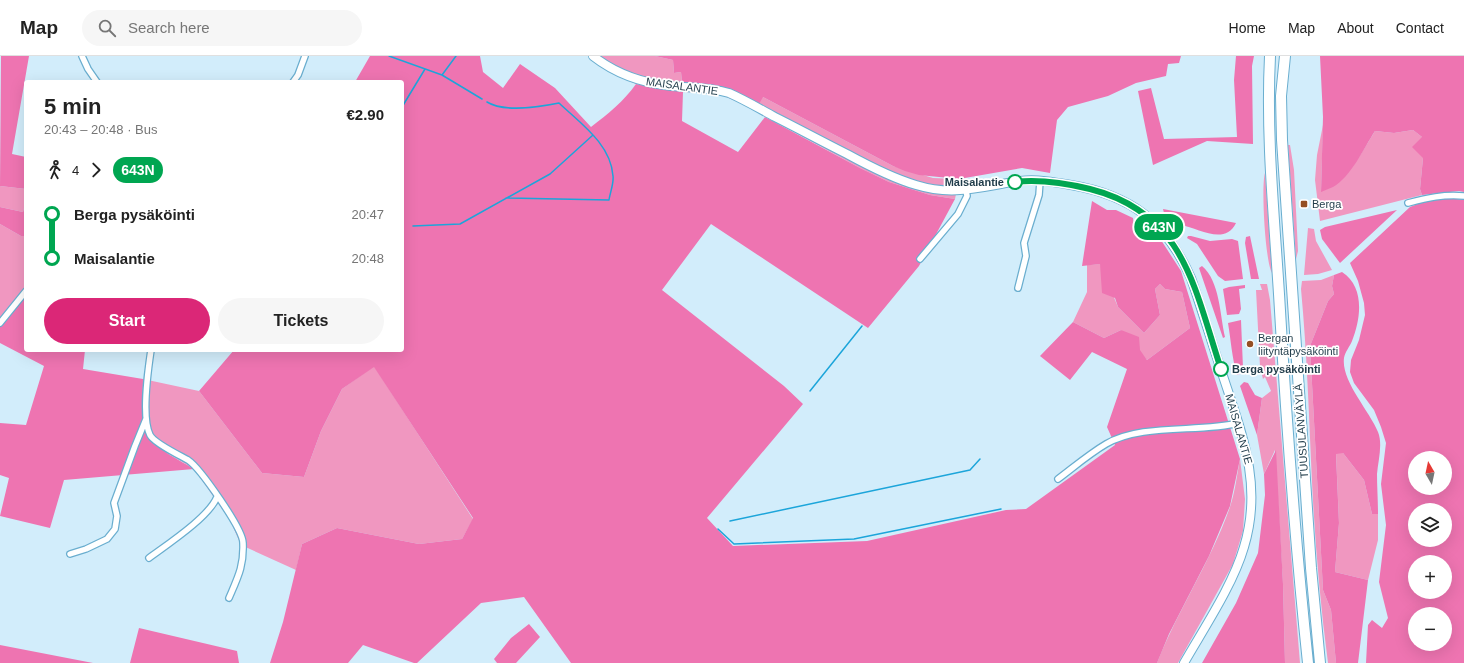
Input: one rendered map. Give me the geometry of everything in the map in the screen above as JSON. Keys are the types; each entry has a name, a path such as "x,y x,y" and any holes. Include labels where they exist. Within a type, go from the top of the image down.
{"highway":[{"name":"TUUSULANVÄYLÄ","path":"1270,56 1268,92 1269,132 1298,570 1308,663"},
{"name":"TUUSULANVÄYLÄ","path":"1285,56 1281,96 1282,140 1311,568 1320,663"}],"main road":[{"name":"MAISALANTIE","path":"594,56 606,66 633,78 670,86 710,88 729,93 899,180 946,191 1040,181 1078,186 1113,196 1142,212 1156,224 1170,239 1183,259 1191,278 1239,423 1246,449 1251,481 1251,514 1246,541 1237,566 1228,586 1184,663"}],"street":[{"path":"82,56 96,80"},
{"path":"294,80 298,75 305,56"},
{"path":"1018,288 1026,256 1024,243 1039,195 1040,181"},
{"path":"920,259 958,214 967,196 966,190"},
{"path":"1408,203 1429,197 1452,195 1464,196"},
{"path":"0,323 24,293"},
{"path":"151,352 146,390 147,419 150,436 166,448 189,461 205,477 235,523 243,541 242,566 229,598"},
{"path":"70,554 86,549 107,539 115,528 117,516 114,503 135,446 147,419"},
{"path":"1058,479 1105,444 1124,437 1146,432 1225,426 1239,423"},
{"path":"149,558 207,513 215,504 217,497"}],"shaded area":[{"path":"1,56 29,56 12,154 24,157 24,189 0,186"},
{"path":"370,56 480,56 483,72 503,88 520,64 555,88 591,127 615,107 636,84 683,92 682,121 738,152 765,117 889,182 930,195 955,199 919,266 868,328 711,224 662,290 784,386 803,404 707,518 733,546 867,541 1006,510 1026,509 1115,445 1107,427 1127,369 1092,352 1070,380 1040,356 1073,322 1104,338 1121,330 1139,337 1140,350 1147,360 1190,328 1182,292 1165,289 1160,284 1155,289 1160,315 1144,333 1118,307 1115,298 1102,293 1100,264 1082,266 1092,201 1107,210 1116,210 1133,218 1134,226 1161,240 1181,271 1240,459 1230,506 1209,556 1169,634 1157,663 571,663 524,597 481,603 417,663 363,645 348,663 270,663 283,622 302,544 337,528 419,544 462,539 473,518 374,367 342,389 321,431 304,477 262,473 199,391 232,352 404,352 404,80 356,80"},
{"path":"589,56 655,56 673,60 674,73 681,72 682,82 714,85 763,97 893,166 933,178 959,179 955,199 930,195 889,182 860,168 743,104 724,96 711,93 683,92 636,84 608,71"},
{"path":"655,56 1181,56 1179,63 1168,64 1166,76 1136,83 1108,96 1068,107 1057,120 1050,173 1022,168 959,179 919,175 893,166 763,97 759,104 734,91 714,85 682,82 681,72 674,73 673,60"},
{"path":"1236,56 1254,56 1252,66 1253,144 1207,141 1153,165 1138,91 1151,88 1164,139 1237,137 1234,80"},
{"path":"1320,56 1464,56 1464,192 1459,191 1422,195 1420,189 1423,158 1412,147 1422,137 1413,130 1394,133 1375,131 1357,162 1346,176 1333,187 1321,192 1323,117"},
{"path":"1323,125 1321,191 1347,174 1375,131 1394,133 1413,130 1422,137 1423,158 1420,189 1422,195 1320,221 1315,180 1317,155"},
{"path":"1288,145 1290,145 1294,170 1298,251 1296,259"},
{"path":"1265,173 1272,273 1267,254 1264,223 1263,192"},
{"path":"0,186 24,189 23,212 0,207"},
{"path":"1448,198 1464,200 1464,663 1366,663 1368,625 1372,620 1382,628 1388,618 1379,582 1386,525 1381,484 1386,443 1374,410 1354,383 1350,372 1351,360 1359,340 1365,315 1364,303 1358,281 1350,263 1410,207 1423,202"},
{"path":"0,207 23,212 24,208 24,236 21,236 0,224"},
{"path":"1163,209 1236,223 1231,230 1225,233 1218,235 1211,234 1180,225 1171,225 1165,217"},
{"path":"1397,210 1340,263 1322,239 1320,230 1325,227"},
{"path":"0,224 21,236 24,236 24,295 0,327"},
{"path":"1308,228 1314,229 1316,241 1332,270 1318,274 1304,275"},
{"path":"1188,236 1210,241 1232,239 1238,241 1243,279 1225,281 1218,276 1197,244 1187,238"},
{"path":"1250,236 1259,279 1251,279 1245,243 1246,237"},
{"path":"1100,264 1118,307 1144,333 1160,315 1155,289 1160,284 1165,289 1182,292 1190,328 1147,360 1121,330 1104,338 1073,322 1087,292 1087,265"},
{"path":"1202,266 1208,272 1216,290 1225,337 1223,338 1199,268"},
{"path":"1342,272 1355,286 1359,304 1359,313 1355,332 1346,351 1344,367 1351,386 1374,423 1380,442 1377,474 1378,514 1372,514 1364,480 1343,453 1336,454 1339,523 1335,572 1368,580 1358,663 1336,663 1331,610 1323,590 1310,346 1328,301 1334,294 1332,286 1334,275"},
{"path":"1334,275 1332,286 1334,294 1328,301 1310,346 1323,590 1331,610 1336,663 1328,663 1316,550 1301,289 1302,281 1321,280"},
{"path":"1260,284 1267,284 1270,300 1300,663 1285,663 1283,584 1275,450 1264,474 1257,435 1262,398 1271,391 1265,377 1263,379 1260,367 1256,290 1262,290"},
{"path":"1245,285 1245,288 1239,289 1241,309 1239,314 1227,315 1223,289"},
{"path":"24,295 24,352 85,352 83,369 143,379 144,418 146,432 153,442 164,451 194,469 64,480 50,528 0,516 9,478 0,475 0,423 26,425 44,366 0,343 0,327"},
{"path":"1241,320 1243,368 1242,373 1237,375 1228,323"},
{"path":"374,366 473,519 462,539 419,544 337,528 302,544 296,570 241,545 230,520 194,469 161,449 148,436 143,419 143,379 199,391 262,473 304,477 321,431 342,389"},
{"path":"1244,382 1248,383 1255,395 1262,398 1257,435 1240,386"},
{"path":"1276,450 1283,584 1285,663 1202,663 1236,603 1258,553 1265,495 1264,474"},
{"path":"1336,453 1343,453 1364,480 1372,514 1378,514 1378,540 1368,580 1335,572 1339,523"},
{"path":"1240,459 1245,499 1243,531 1233,564 1178,663 1157,663 1165,643 1214,547 1232,501"},
{"path":"529,624 540,637 516,663 497,663 494,659 511,638"},
{"path":"139,628 237,651 239,663 130,663"},
{"path":"0,645 93,663 0,663"}],"waterway":[{"path":"389,56 442,75 482,99"},
{"path":"442,75 456,56"},
{"path":"404,104 425,69"},
{"path":"487,102 494,105 512,108 559,103 585,126 601,144 611,164 613,179 609,200 506,198"},
{"path":"413,226 460,224 550,174 593,135"},
{"path":"810,391 862,326"},
{"path":"730,521 970,470 980,459"},
{"path":"718,529 734,544 854,539 1001,509"}],"bus line":[{"name":"643N","path":"1015,182 1034,180 1055,182 1100,192 1113,196 1134,206 1156,224 1170,239 1183,259 1191,278 1221,369"}],"place":[{"name":"Maisalantie","path":"1015,182"},
{"name":"Berga","path":"1304,204"},
{"name":"Bergan liityntäpysäköinti","path":"1250,344"},
{"name":"Berga pysäköinti","path":"1221,369"}]}
